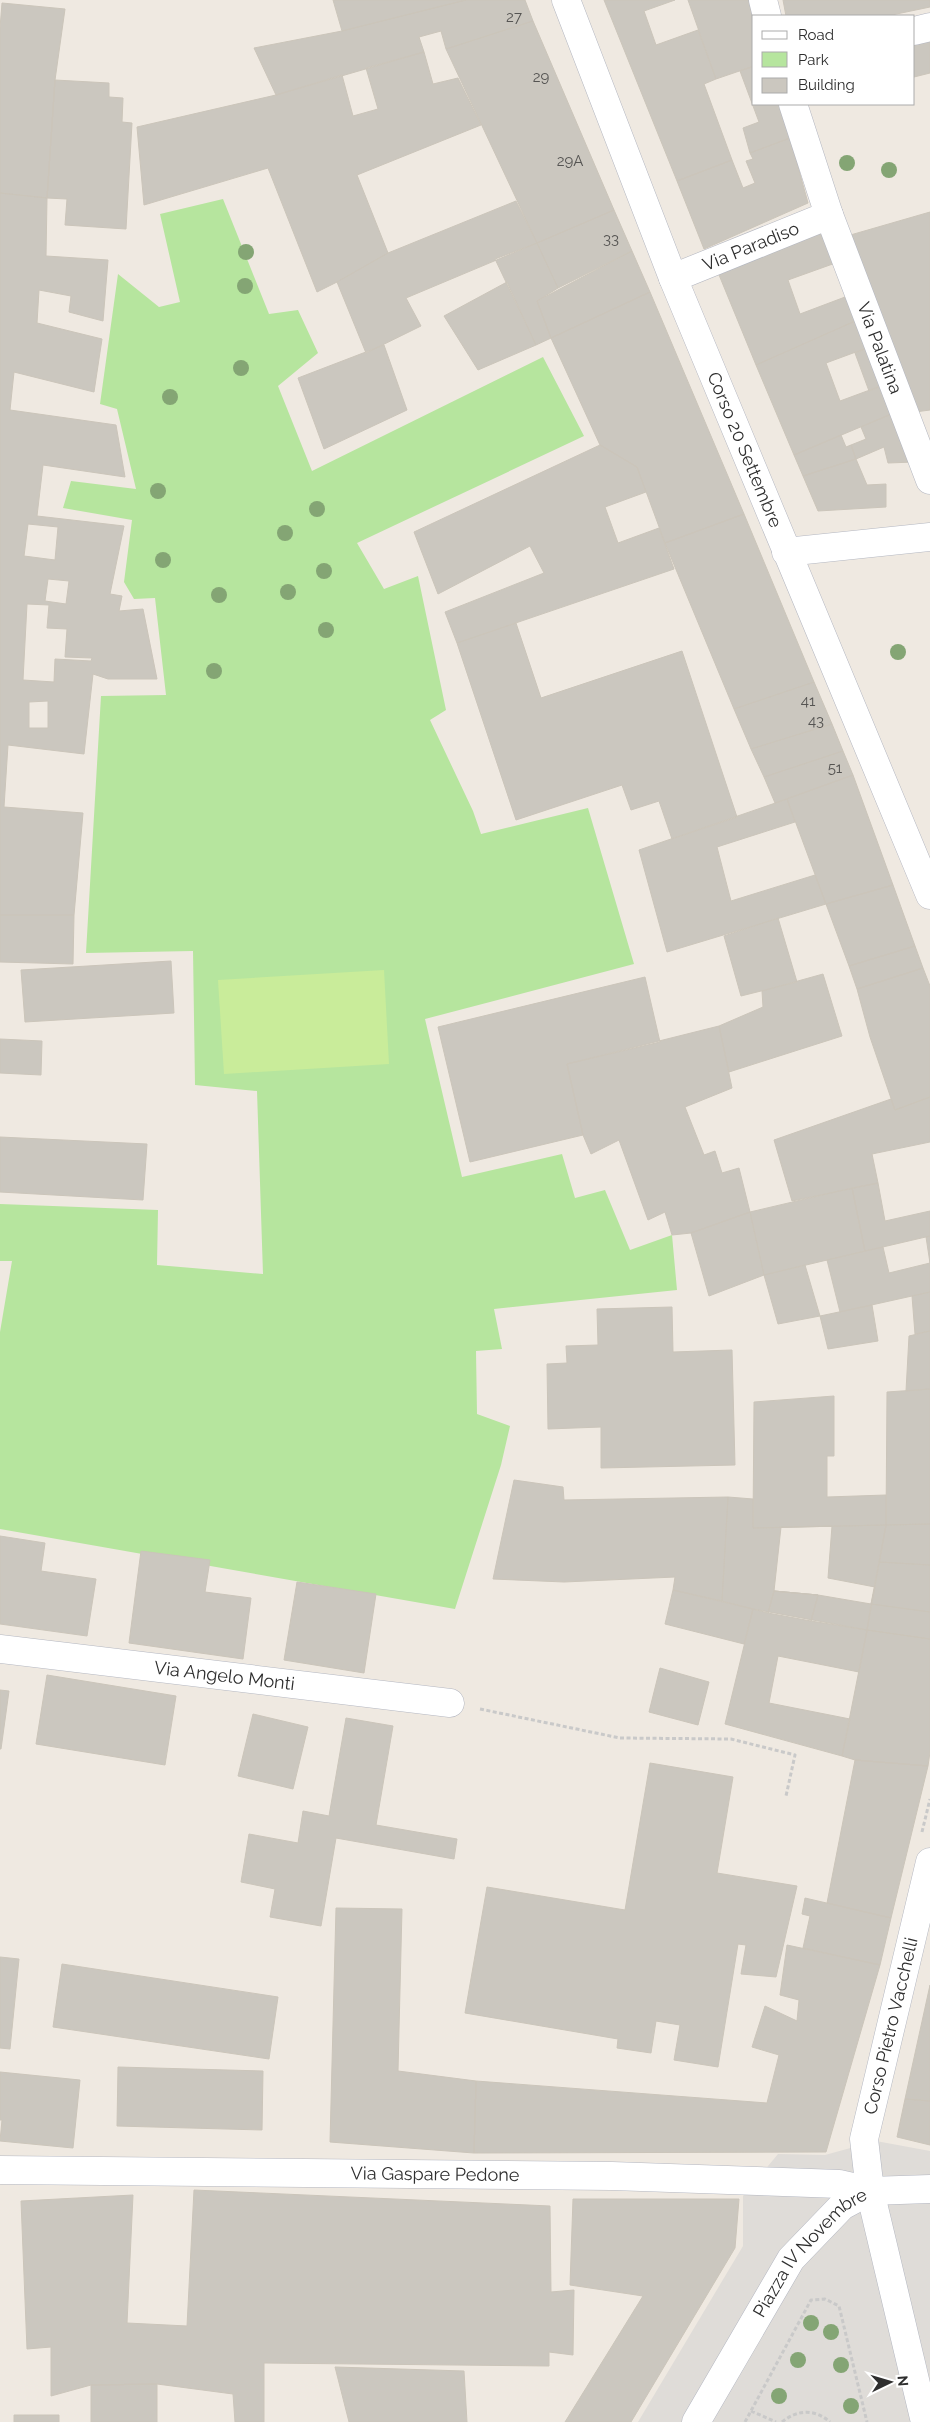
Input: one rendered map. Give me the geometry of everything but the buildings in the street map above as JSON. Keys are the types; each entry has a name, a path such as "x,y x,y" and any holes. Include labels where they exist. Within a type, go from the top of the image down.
{"street":[{"name":"Corso 20 Settembre","path":"566,0 673,278 930,895"},
{"path":"763,0 767,15"},
{"path":"915,31 930,27"},
{"name":"Via Palatina","path":"793,105 829,215 930,480"},
{"name":"Via Paradiso","path":"673,278 829,215"},
{"path":"786,552 930,537"},
{"name":"Via Angelo Monti","path":"0,1650 450,1703"},
{"name":"Corso Pietro Vacchelli","path":"870,2191 864,2139 930,1862"},
{"name":"Via Gaspare Pedone","path":"0,2170 612,2176 839,2184 870,2191"},
{"path":"870,2191 930,2190"},
{"name":"Piazza IV Novembre","path":"696,2422 791,2259 842,2206 870,2191 925,2422"}],"path":[{"path":"450,1703 620,1738 731,1739 795,1755 786,1796"},
{"path":"745,2422 811,2300 825,2299 839,2306 867,2422"},
{"path":"751,2411 776,2422"},
{"path":"782,2422 799,2412 821,2415 830,2422"}],"green space":[{"path":"223,199 269,314 298,310 318,353 278,386 312,471 543,357 584,436 357,543 384,589 418,576 446,710 430,720 473,811 481,834 588,808 634,964 425,1019 462,1177 562,1154 575,1198 605,1190 630,1250 672,1235 677,1290 494,1309 502,1349 476,1351 477,1414 510,1426 501,1465 455,1609 0,1529 0,1332 12,1261 0,1261 0,1204 158,1210 157,1265 263,1274 257,1091 195,1085 193,951 86,953 101,696 166,695 155,598 134,599 124,582 132,520 63,508 71,481 136,489 117,409 100,404 118,274 159,307 180,302 160,214"},
{"path":"384,970 389,1064 224,1074 218,980"}],"shaded area":[{"path":"876,2141 930,2151 930,2422 638,2422 743,2246 743,2196 778,2154 825,2155"}]}
